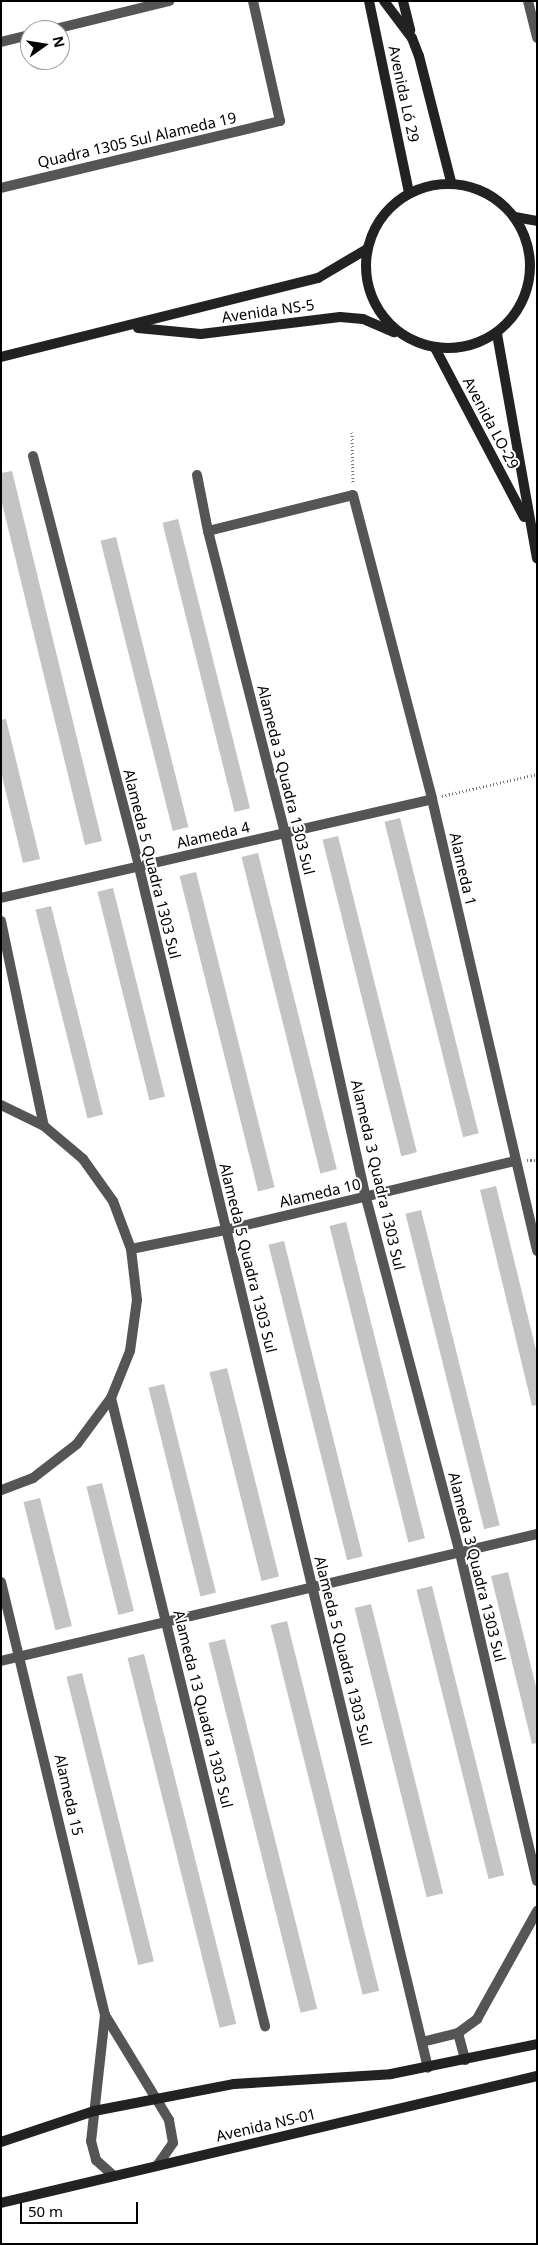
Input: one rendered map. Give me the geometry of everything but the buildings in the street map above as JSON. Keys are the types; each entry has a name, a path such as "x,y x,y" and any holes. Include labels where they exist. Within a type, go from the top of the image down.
{"street":[{"path":"70,25 169,1"},
{"name":"Quadra 1305 Sul Alameda 19","path":"1,188 280,121 253,1"},
{"name":"Avenida Ló 29","path":"369,1 410,192"},
{"path":"384,1 412,38"},
{"path":"403,1 451,182"},
{"path":"528,1 537,38"},
{"path":"1,42 20,37"},
{"path":"451,182 478,188 499,200 515,217 530,251 532,286 516,313 497,334 467,347 435,348 405,336 377,308 367,276 367,249 382,216 410,192 451,182"},
{"path":"515,217 537,221"},
{"name":"Avenida NS-5","path":"1,357 132,327 318,278 367,249"},
{"name":"Avenida NS-5","path":"132,327 201,334 340,317 363,319 405,336"},
{"name":"Avenida LO-29","path":"497,334 528,525"},
{"name":"Avenida LO-29","path":"435,348 528,525"},
{"name":"Alameda 5 Quadra 1303 Sul","path":"33,456 139,867 428,2068"},
{"name":"Alameda 3 Quadra 1303 Sul","path":"197,475 208,531 285,834 366,1198 460,1553 537,1880"},
{"path":"208,531 353,495"},
{"name":"Alameda 1","path":"353,495 432,799 537,1251"},
{"path":"528,525 537,558"},
{"name":"Alameda 4","path":"1,898 432,799"},
{"path":"1,921 44,1126"},
{"path":"1,1105 44,1126 83,1159 113,1201 131,1249 137,1300 130,1350 111,1398 77,1444 32,1478 1,1490"},
{"name":"Alameda 10","path":"131,1249 226,1230 366,1198 516,1161"},
{"name":"Alameda 13 Quadra 1303 Sul","path":"111,1398 265,2026"},
{"path":"1,1661 537,1534"},
{"name":"Alameda 15","path":"1,1582 105,2016"},
{"path":"422,2042 458,2033 477,2019 537,1911"},
{"path":"105,2016 169,2120 173,2143 157,2166"},
{"path":"105,2016 91,2141 96,2160 114,2176"},
{"path":"458,2033 465,2060"},
{"path":"1,2142 94,2111 156,2098 262,2080 362,2077 428,2068 537,2044"},
{"name":"Avenida NS-01","path":"1,2202 537,2076"}],"path":[{"path":"352,432 353,495"},
{"path":"432,799 537,774"}]}
